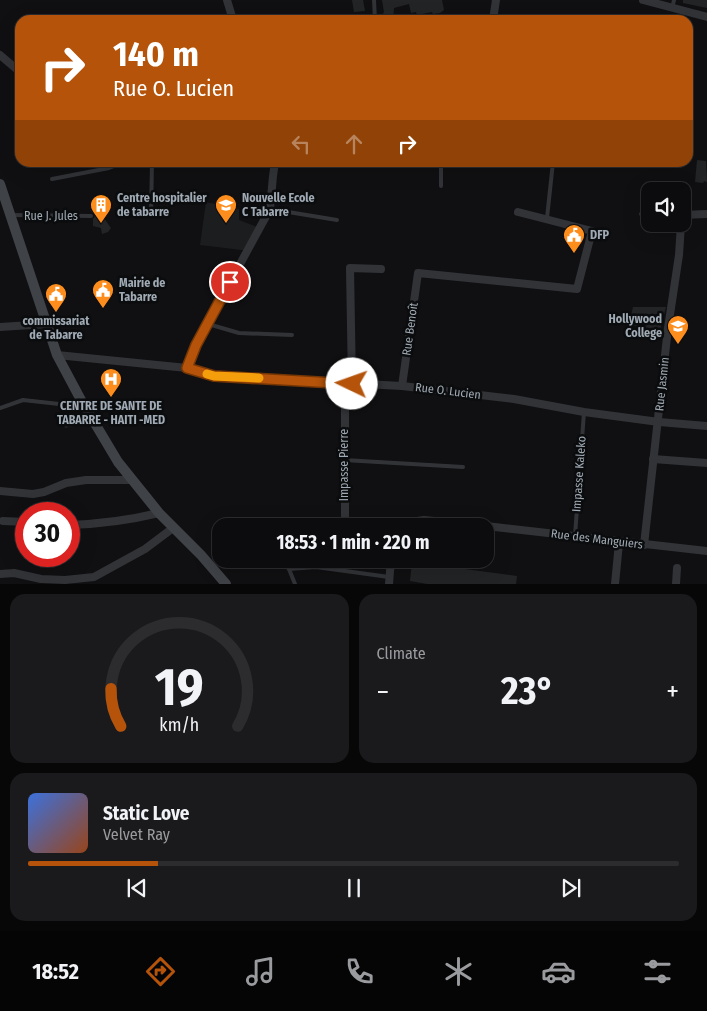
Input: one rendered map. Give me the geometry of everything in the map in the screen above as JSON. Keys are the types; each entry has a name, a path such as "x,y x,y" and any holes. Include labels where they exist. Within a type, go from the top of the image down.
{"main road":[{"path":"0,184 57,355 81,400 118,462 132,480 173,528 201,555 226,584"}],"street":[{"path":"227,0 232,15"},
{"path":"493,15 496,0"},
{"path":"643,0 707,17"},
{"path":"0,56 15,68"},
{"path":"187,368 196,345 270,209 274,167"},
{"path":"518,212 547,218"},
{"path":"691,215 707,214"},
{"name":"Rue Benoît","path":"402,386 418,273 577,289 592,231 547,218"},
{"name":"Rue Jasmin","path":"644,545 668,328 680,255 681,232"},
{"name":"Impasse Pierre","path":"345,516 344,460 348,384 350,268 381,269"},
{"path":"0,327 47,324"},
{"name":"Rue O. Lucien","path":"57,355 187,368 214,376 402,386 514,399 584,412 659,422 707,426"},
{"path":"653,459 707,463"},
{"path":"0,491 32,494 86,480 132,480"},
{"path":"80,525 136,519 160,513"},
{"path":"3,521 15,522"},
{"name":"Rue des Manguiers","path":"494,527 619,543 707,551"},
{"path":"0,574 14,573 41,579 65,580 94,577 145,549 173,528"},
{"path":"615,584 619,543"},
{"path":"676,584 677,568"}],"lane":[{"path":"374,0 375,15"},
{"path":"672,9 674,0"},
{"path":"52,179 112,167"},
{"path":"151,215 152,167"},
{"path":"441,167 441,186"},
{"path":"547,218 552,167"},
{"path":"270,209 337,220"},
{"name":"Rue J. Jules","path":"11,215 91,216"},
{"path":"208,324 239,333 292,334"},
{"path":"0,408 23,400 58,404 81,400"},
{"name":"Impasse Kaleko","path":"575,536 584,412"},
{"path":"344,460 463,466"},
{"path":"295,584 289,569 316,567 389,580"}],"shaded area":[{"name":"Nouvelle Ecole C Tabarre","path":"206,202 239,209 239,220 260,228 250,251 200,245"}],"building":[{"path":"352,0 363,0 365,11 354,12"},
{"path":"382,0 442,0 444,10 440,13 433,14 432,12 417,15 416,12 411,13 409,4 394,8 393,15 382,15 384,12"},
{"path":"683,0 707,0 707,8 683,3"},
{"path":"697,160 706,161 707,182 695,182"},
{"name":"Centre hospitalier de tabarre","path":"90,210 99,211 111,228 108,232 102,234 101,228 93,226 95,216"},
{"path":"633,307 666,307 660,330 629,325"},
{"path":"74,415 79,425 65,428 61,417"},
{"path":"411,568 457,568 517,576 516,584 427,584 410,581"}],"slow traffic":[{"path":"207,374 259,378"}],"place":[{"name":"Centre hospitalier de tabarre","path":"101,224"},
{"name":"Nouvelle Ecole C Tabarre","path":"226,224"},
{"name":"DFP","path":"574,254"},
{"name":"Mairie de Tabarre","path":"103,309"},
{"name":"commissariat de Tabarre","path":"56,313"},
{"name":"Hollywood College","path":"678,345"},
{"name":"CENTRE DE SANTE DE TABARRE - HAITI -MED","path":"111,398"}],"route":[{"path":"230,282 196,345 187,368 214,376 352,384"}]}
